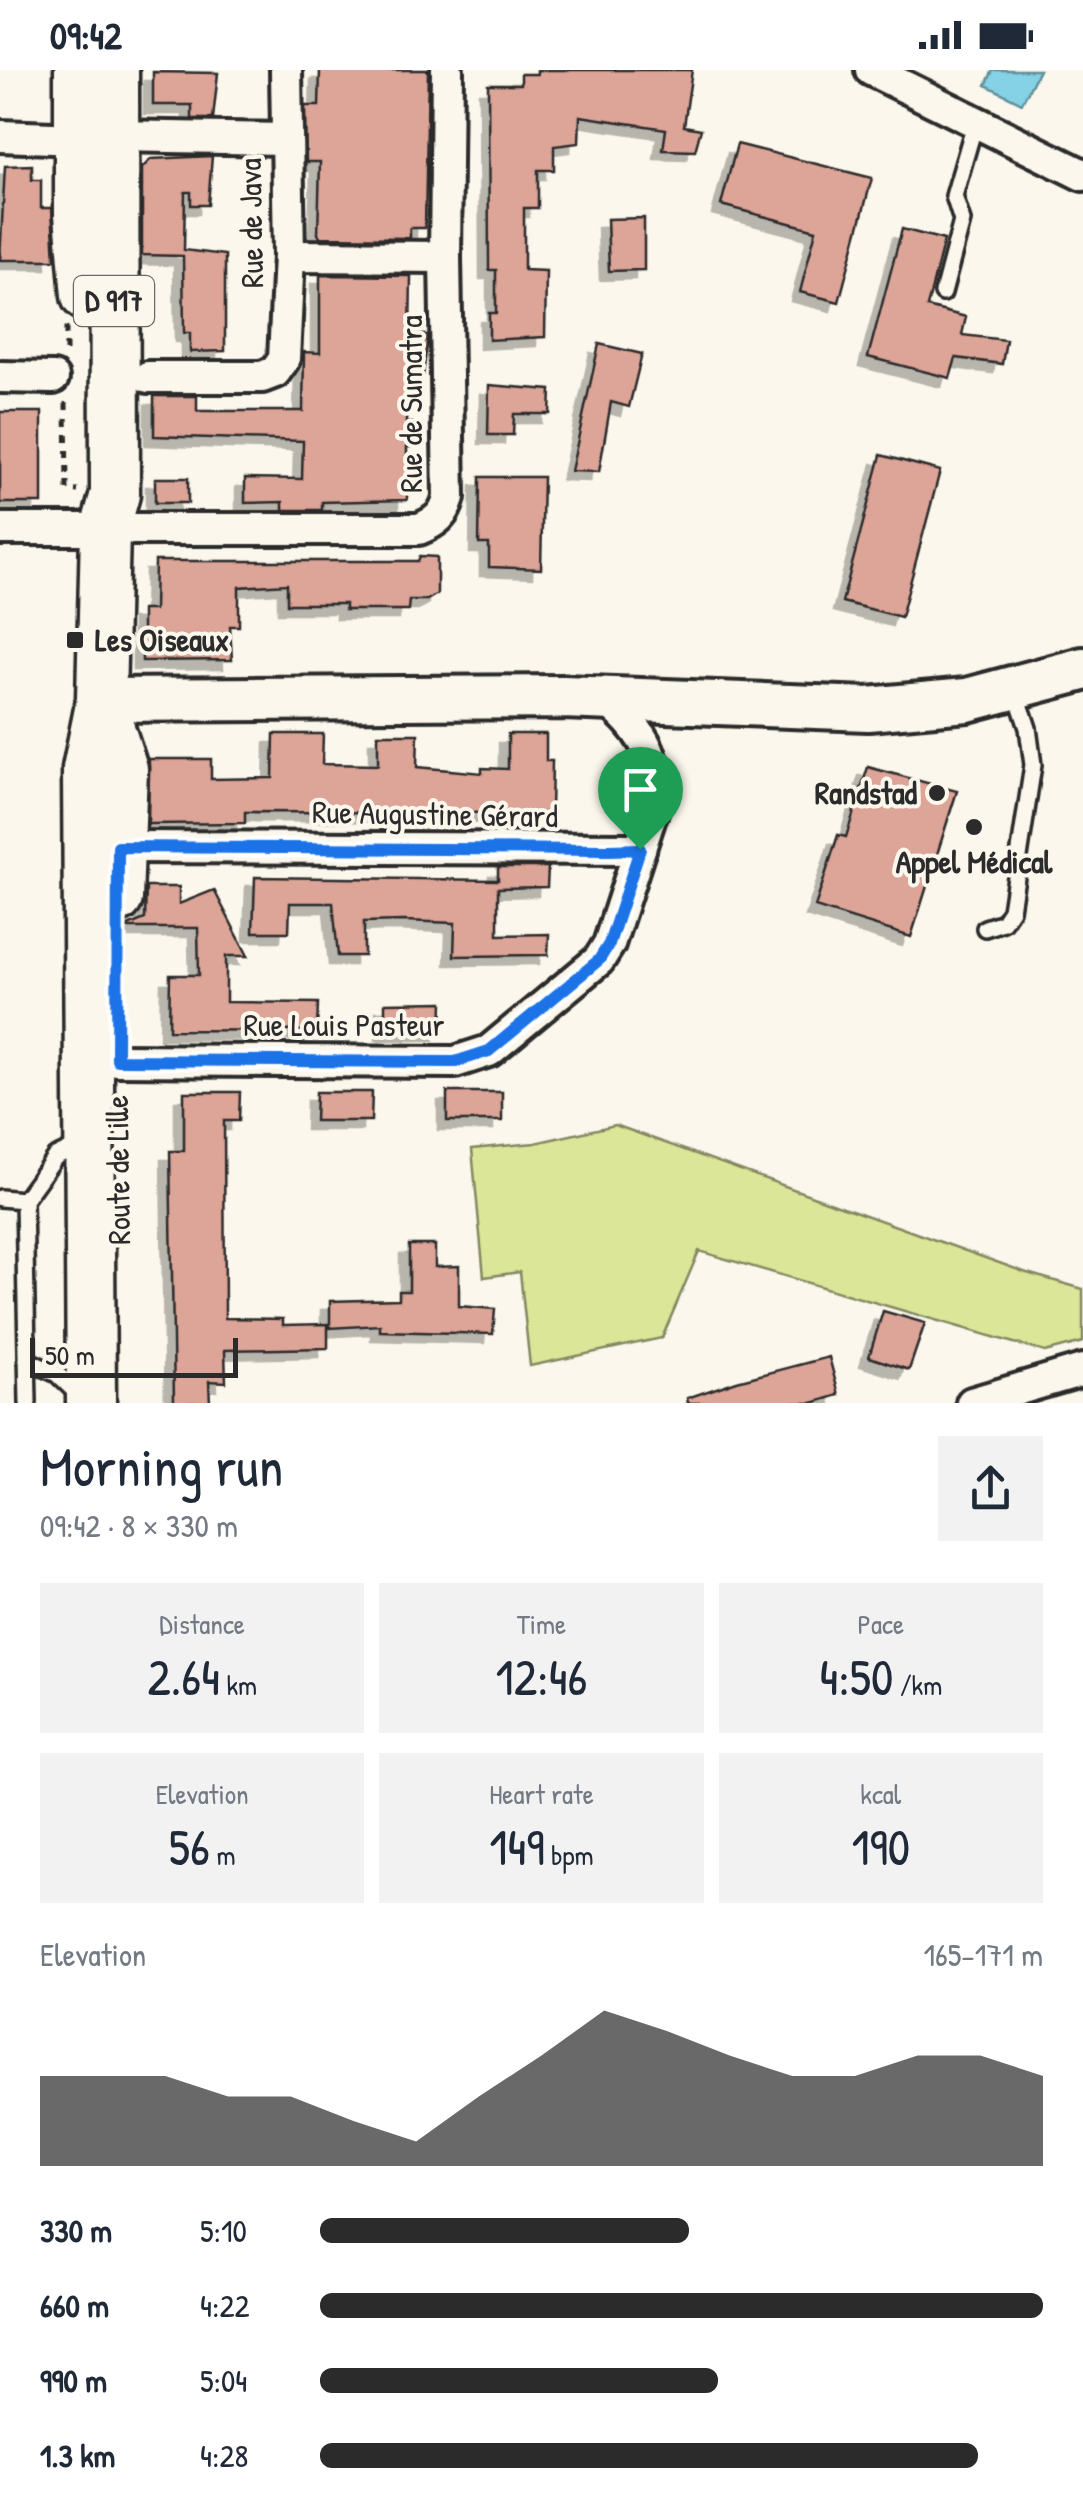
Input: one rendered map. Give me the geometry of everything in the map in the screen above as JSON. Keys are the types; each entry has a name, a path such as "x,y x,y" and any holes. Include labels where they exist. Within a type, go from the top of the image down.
{"main road":[{"name":"Route de Lille","path":"79,70 97,138"},
{"name":"Route de Lille","path":"90,1403 87,769 101,700 104,530 86,492 86,274 79,214 114,70"},
{"name":"Route de Lille","path":"101,700 123,769 118,847 117,1060 121,1403"}],"street":[{"name":"Rue de Java","path":"148,377 262,377 275,372 284,359 289,256 286,70"},
{"name":"Rue de Sumatra","path":"104,530 419,528 434,523 446,511 450,497 445,257 447,70"},
{"path":"871,70 1080,167"},
{"path":"0,136 286,138"},
{"path":"289,256 445,257"},
{"path":"0,377 53,378"},
{"path":"0,529 104,530"},
{"path":"101,700 445,697 868,709 967,700 1083,669"},
{"path":"604,700 638,730 655,763 656,799 640,849"},
{"name":"Rue Augustine Gérard","path":"118,847 640,849"},
{"name":"Rue Louis Pasteur","path":"117,1060 455,1062 489,1051 599,960 609,944 640,849"},
{"path":"976,1402 1083,1370"}],"lane":[{"path":"98,70 100,493 104,530"},
{"path":"944,292 962,220 954,196 976,120"},
{"path":"985,928 1003,922 1011,910 1033,765 1028,728 1015,689"},
{"path":"101,700 103,1190 119,1224"},
{"path":"28,1403 24,1200 55,1158 88,1142"},
{"path":"0,1198 24,1200"},
{"path":"90,1294 106,1321 106,1403"},
{"path":"27,1360 57,1374 90,1403"}],"green space":[{"path":"615,1125 1027,1273 1083,1289 1083,1342 1045,1352 699,1251 662,1338 530,1366 520,1272 484,1277 472,1149 535,1143"}],"water":[{"path":"993,70 1039,70 1022,103 986,85"}],"building":[{"path":"320,70 428,70 425,228 410,228 410,238 318,234 320,162 306,162 305,106 319,106"},
{"path":"537,70 692,70 684,126 701,129 695,151 663,150 666,129 580,116 579,143 554,146 554,170 538,170 538,208 524,208 524,270 546,271 545,337 489,340 489,313 496,313 496,270 489,270 488,84 521,84 521,74 537,74"},
{"path":"153,72 218,73 213,119 192,119 192,105 153,105"},
{"path":"737,144 872,178 839,302 800,292 816,230 721,205"},
{"path":"212,156 208,205 191,205 191,192 185,192 184,250 225,255 225,351 190,352 190,333 184,333 183,256 142,255 142,168 151,159"},
{"path":"32,165 32,180 41,180 41,208 52,208 55,260 0,260 5,166"},
{"path":"644,218 644,270 609,271 607,219"},
{"path":"902,229 944,240 927,307 966,317 962,335 1006,340 1002,364 956,358 950,378 868,357"},
{"path":"320,275 411,276 410,335 428,335 423,376 407,376 406,423 412,423 412,447 407,447 407,500 322,502 322,510 283,510 283,502 245,503 245,478 302,479 303,441 154,436 154,396 197,396 197,411 303,411 304,352 320,353"},
{"path":"599,344 642,354 629,407 611,402 599,472 571,471"},
{"path":"489,385 551,390 550,414 514,414 513,435 488,435"},
{"path":"0,412 42,412 42,503 0,503"},
{"path":"881,455 940,471 901,617 842,602"},
{"path":"480,477 543,477 541,569 489,567 489,544 479,544"},
{"path":"155,478 188,478 188,503 155,503"},
{"path":"420,556 437,557 437,594 427,600 409,600 408,610 345,610 345,604 287,604 287,584 239,587 239,626 230,626 232,660 142,661 142,610 154,610 155,561 418,561"},
{"path":"274,734 323,734 322,764 378,765 378,734 418,734 417,767 482,773 482,768 508,769 508,734 546,734 546,761 552,761 551,813 245,812 245,823 148,824 149,759 211,759 211,779 273,778"},
{"path":"868,767 957,791 911,937 815,907 838,835 846,837"},
{"path":"498,867 548,867 547,887 498,888 498,935 549,934 548,955 454,956 455,923 403,921 364,922 364,956 338,956 333,903 290,903 289,932 253,932 255,877 498,880"},
{"path":"146,887 179,887 179,904 214,890 248,956 226,956 226,1002 318,1003 317,1031 169,1030 170,975 199,975 198,928 123,928 145,919"},
{"path":"443,1002 442,1031 385,1031 385,1003"},
{"path":"184,1092 240,1092 239,1121 224,1121 225,1318 283,1319 283,1325 328,1324 328,1348 225,1350 226,1382 209,1381 210,1403 174,1403 170,1151 184,1151"},
{"path":"316,1092 372,1092 371,1121 315,1121"},
{"path":"447,1092 502,1092 502,1121 447,1121"},
{"path":"409,1245 435,1245 435,1267 459,1266 459,1306 495,1309 493,1334 380,1331 380,1325 330,1328 330,1301 399,1299 399,1291 409,1291"},
{"path":"883,1311 925,1323 909,1370 869,1357"},
{"path":"829,1357 839,1395 813,1403 688,1403 687,1398 737,1381"}],"place":[{"name":"Les Oiseaux","path":"75,640"},
{"name":"Randstad","path":"937,793"},
{"name":"Appel Médical","path":"974,827"}],"route":[{"path":"118,847 640,849 609,944 599,960 489,1051 455,1062 117,1060 118,847"}]}
